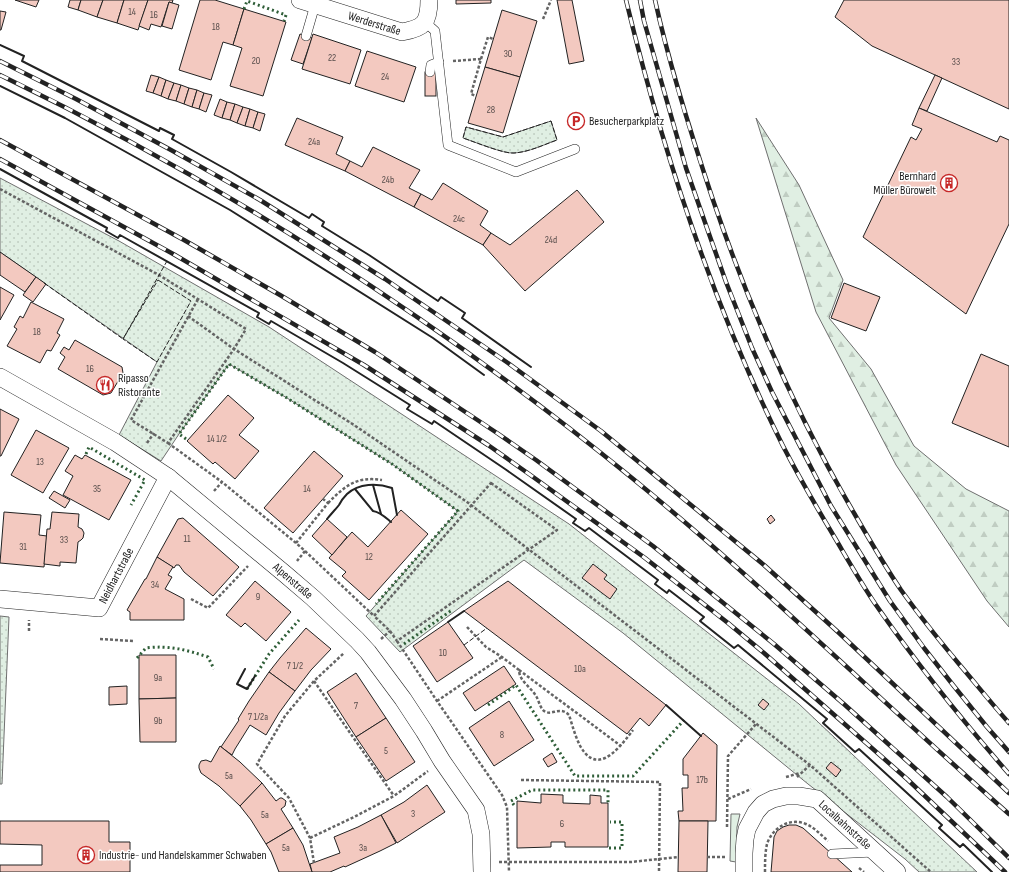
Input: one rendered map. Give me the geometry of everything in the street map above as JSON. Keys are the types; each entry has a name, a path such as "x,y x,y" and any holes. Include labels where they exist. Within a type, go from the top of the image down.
{"street":[{"path":"425,22 429,11 429,0"},
{"name":"Werderstraße","path":"307,2 402,32 414,29 425,22"},
{"name":"Alpenstraße","path":"0,378 115,442 168,476 313,598 357,640 403,698 442,761 476,810 481,834 482,867"},
{"name":"Neidhartstraße","path":"0,599 99,608 168,476"},
{"name":"Localbahnstraße","path":"744,872 745,838 747,828 756,812 764,804 773,799 786,796 799,796 817,800 897,872"}],"lane":[{"path":"306,36 307,2"},
{"path":"425,22 435,31 448,145 516,172 574,149"},
{"path":"430,72 431,65 439,62"},
{"path":"832,854 874,852"}],"path":[{"path":"543,19 551,0"},
{"path":"476,96 471,94 481,59 488,37 493,38"},
{"path":"439,62 481,59"},
{"path":"0,189 159,275 246,329 168,443"},
{"path":"198,299 131,420 168,443 222,482 306,551 390,631 502,794 508,807 509,872"},
{"path":"188,316 234,348 354,425 471,506 810,765"},
{"path":"296,543 340,490 353,482 370,479 382,480"},
{"path":"201,504 222,482"},
{"path":"374,616 491,482 557,530 397,641"},
{"path":"323,499 328,504"},
{"path":"285,574 306,551"},
{"path":"191,599 208,608 260,553"},
{"path":"467,627 486,647 502,657 621,746"},
{"path":"100,639 133,641"},
{"path":"438,701 502,657"},
{"path":"314,863 310,838 289,798 257,764 285,716 314,681 338,660"},
{"path":"518,670 519,676 536,696 544,711 547,712 557,710 566,712 582,748 586,754 594,759 608,757 621,746 633,730"},
{"path":"314,681 394,796"},
{"path":"727,828 728,756 756,724"},
{"path":"310,838 394,796 427,772"},
{"path":"521,780 660,782 658,872"},
{"path":"765,872 766,852 771,834 784,825 796,822 805,823 814,829 864,872"},
{"path":"482,867 509,862 631,862 678,857"},
{"path":"707,857 727,857"}],"green space":[{"path":"756,118 799,185 843,280 829,318 871,369 914,446 966,489 1009,511 1009,627 987,601 896,465 816,312"},
{"path":"551,121 557,140 520,152 504,152 463,138 466,127 503,137"},
{"path":"0,178 119,241 269,327 569,524 799,704 977,872 919,872 905,859 808,784 623,633 524,560 400,652 366,616 458,511 392,464 287,398 229,364 161,461 119,435 157,362 0,252"},
{"path":"0,616 9,617 2,784 0,784"},
{"path":"731,814 740,814 737,827 736,862 730,861"}],"building":[{"path":"15,0 39,0 36,7"},
{"path":"70,0 81,0 78,10 68,7"},
{"path":"81,0 103,0 97,17 78,10"},
{"path":"103,0 124,0 117,23 97,17"},
{"path":"124,0 148,0 138,30 117,23"},
{"path":"148,0 173,0 172,3 169,2 161,27 151,24 149,30 139,26"},
{"path":"200,0 215,0 244,9 233,45 223,42 211,80 179,70"},
{"path":"456,0 491,0 491,3 456,4"},
{"path":"557,0 572,0 584,61 569,64"},
{"path":"844,0 1009,0 1009,109 872,46 835,17"},
{"path":"169,2 179,5 172,29 162,26"},
{"path":"244,9 286,22 263,96 230,86 242,48 233,45"},
{"path":"502,10 537,21 520,77 485,67"},
{"path":"0,11 6,12 1,30 0,30"},
{"path":"300,34 312,38 303,64 291,60"},
{"path":"313,34 361,50 350,84 302,69"},
{"path":"367,51 416,67 404,102 355,86"},
{"path":"485,67 520,77 503,133 468,123"},
{"path":"425,72 436,72 436,96 425,96"},
{"path":"151,75 159,77 153,93 146,91"},
{"path":"935,75 942,78 927,111 919,108"},
{"path":"159,77 166,80 161,96 153,93"},
{"path":"166,80 174,83 168,99 161,96"},
{"path":"174,83 181,85 176,101 168,99"},
{"path":"181,85 189,88 184,104 176,101"},
{"path":"189,88 197,90 192,107 184,104"},
{"path":"197,90 204,93 199,109 192,107"},
{"path":"204,93 212,95 206,112 199,109"},
{"path":"220,99 227,102 222,118 214,115"},
{"path":"227,102 235,104 230,120 222,118"},
{"path":"235,104 243,107 237,123 230,120"},
{"path":"243,107 250,109 245,126 237,123"},
{"name":"Bernhard Müller Bürowelt","path":"919,108 997,142 1000,136 1009,140 1009,224 966,314 863,237 911,137 916,140 922,129 912,125"},
{"path":"250,109 258,112 253,128 245,126"},
{"path":"258,112 265,114 260,131 253,128"},
{"path":"297,118 343,137 336,154 350,161 345,171 285,145"},
{"path":"373,147 420,170 409,188 421,194 414,207 345,171 350,161 362,167"},
{"path":"443,183 488,211 480,225 491,233 483,245 414,207 421,194 432,200"},
{"path":"577,190 604,222 525,291 483,245 491,233 510,245"},
{"path":"0,252 36,277 25,292 0,275"},
{"path":"36,277 46,284 33,302 23,295"},
{"path":"844,283 880,297 866,331 831,318"},
{"path":"0,287 14,295 0,320"},
{"path":"31,302 64,319 57,333 60,335 51,351 47,350 40,363 7,346 17,329 14,327 20,316 23,318"},
{"path":"75,340 122,367 123,373 111,393 103,395 58,369 65,357 60,353 64,347 69,350"},
{"path":"981,354 1009,366 1009,447 952,423"},
{"path":"228,395 254,418 239,435 259,451 235,479 215,462 213,464 187,441"},
{"path":"0,409 19,419 1,456 0,456"},
{"path":"36,430 69,448 43,493 11,475"},
{"path":"314,451 343,476 293,533 264,508"},
{"path":"75,455 82,459 85,455 131,480 109,520 63,495 73,476 65,471"},
{"path":"54,491 70,500 65,508 49,498"},
{"path":"401,510 428,534 369,600 342,576 346,572 329,558 352,532 368,547"},
{"path":"4,512 41,515 39,535 47,536 44,567 0,563"},
{"path":"52,512 79,514 78,527 82,529 84,533 83,538 78,542 76,563 60,562 60,566 44,564 47,529 50,529"},
{"path":"771,515 775,520 770,524 767,519"},
{"path":"183,518 239,567 213,596 184,572 179,565 176,565 174,568 157,557 178,519"},
{"path":"327,519 347,537 332,555 312,536"},
{"path":"157,557 173,567 168,575 172,577 165,589 184,599 184,620 130,620 130,612 127,610 146,579"},
{"path":"593,564 607,575 604,579 617,589 610,599 582,578"},
{"path":"255,581 291,612 266,641 245,623 241,627 226,615"},
{"path":"508,581 666,705 649,726 640,718 627,734 464,611"},
{"path":"448,622 473,658 437,682 413,646"},
{"path":"306,628 331,649 311,670 295,691 269,672"},
{"path":"139,655 176,655 176,698 139,699"},
{"path":"504,666 516,684 475,711 463,693"},
{"path":"269,672 295,691 279,713 266,735 250,725 232,755 221,747 239,720 238,719 249,701"},
{"path":"356,673 386,718 356,737 327,692"},
{"path":"127,686 127,704 109,705 109,687"},
{"path":"176,698 176,742 140,742 139,699"},
{"path":"763,699 769,704 764,710 758,705"},
{"path":"509,701 534,740 494,766 469,728"},
{"path":"386,718 415,762 386,781 356,737"},
{"path":"703,733 717,745 716,821 679,821 678,811 683,811 682,788 688,788 688,775 683,775 683,759"},
{"path":"220,746 240,762 262,783 240,806 219,786 201,773 199,768 201,761 206,760 211,762"},
{"path":"552,753 557,762 548,767 543,759"},
{"path":"831,762 841,770 836,777 826,768"},
{"path":"262,783 276,801 282,798 286,801 285,806 281,809 293,828 266,844 240,806"},
{"path":"427,785 445,812 397,843 381,815 404,802"},
{"path":"541,794 563,795 563,803 590,804 590,795 601,796 601,803 608,803 608,847 565,847 565,842 551,842 551,847 517,848 517,801 541,803"},
{"path":"381,815 396,843 345,867 344,866 330,872 312,872 310,864 340,853 334,837"},
{"name":"Industrie- und Handelskammer Schwaben","path":"0,821 109,821 109,842 130,842 130,872 0,872 0,865 42,865 42,845 0,844"},
{"path":"679,821 708,821 707,872 678,872"},
{"path":"789,825 796,825 803,828 852,872 771,872 774,837 777,831"},
{"path":"293,828 303,845 312,872 279,872 266,844"}],"railway":[{"path":"626,0 656,114 692,228 734,338 783,446 802,481 876,605 907,649 940,691 1009,774"},
{"path":"640,0 644,21 686,168 726,282 752,348 772,392 831,506 890,601 953,685 1009,752"},
{"path":"655,0 681,101 727,241 742,281 776,360 813,438 833,476 895,581 937,637 1009,723"},
{"path":"0,61 76,99 260,200 385,279 508,363 601,431 764,565 838,632 1009,793"},
{"path":"0,75 84,117 167,162 248,209 328,258 483,364 558,420 632,478 681,519 776,602 1009,814"},
{"path":"0,140 184,240 280,295 375,352 536,460 653,546 774,644 845,705 947,797 1009,858"},
{"path":"0,159 175,255 364,365 488,445 529,474 645,558 764,653 907,779 1005,872"}],"hedge":[{"path":"244,9 247,1 286,15 284,21"},
{"path":"186,439 179,434 229,364 287,398 392,464 458,511 376,604"},
{"path":"86,454 89,447 145,480 131,505"},
{"path":"404,644 452,610"},
{"path":"247,689 269,654 299,620"},
{"path":"137,658 146,648 162,647 178,649 208,657 214,669"},
{"path":"488,705 516,685 575,776 633,776 684,720"},
{"path":"514,805 511,801 532,790 608,790 608,803"},
{"path":"609,848 622,848 622,822 610,822"}],"fence":[{"path":"551,121 557,140 520,152 504,152 463,138 466,127 503,137 551,121"},
{"path":"44,283 123,339 167,261"},
{"path":"158,280 191,301 157,362 123,339 158,280"},
{"path":"464,645 487,628"}],"wall":[{"path":"0,45 24,56 22,61 159,131 160,128 174,135 172,139 309,218 312,214 324,222 322,226 438,301 441,297 465,313 462,318 531,367"},
{"path":"0,86 65,118 230,210 433,338 484,375"},
{"path":"0,169 107,228 106,231 118,238 120,235 259,313 257,317 269,324 271,321 343,363 410,405 407,409 432,424 434,421 505,469 576,519 573,523 585,531 589,528 658,580 655,584 667,593 669,590 704,617 700,621 734,648 738,645 827,719 823,723 855,752 859,749 942,825 939,828 960,847 963,844 992,872"},
{"path":"327,519 347,494 352,490 368,485 380,485 392,488 397,515"},
{"path":"373,485 381,514"},
{"path":"355,489 373,511 391,522"},
{"path":"448,622 464,611"},
{"path":"245,669 237,684 247,689 255,676"},
{"path":"666,705 701,736"}],"place":[{"name":"Besucherparkplatz","path":"576,121"},
{"name":"Bernhard Müller Bürowelt","path":"949,183"},
{"name":"Ripasso Ristorante","path":"105,385"},
{"name":"Industrie- und Handelskammer Schwaben","path":"86,855"}]}
